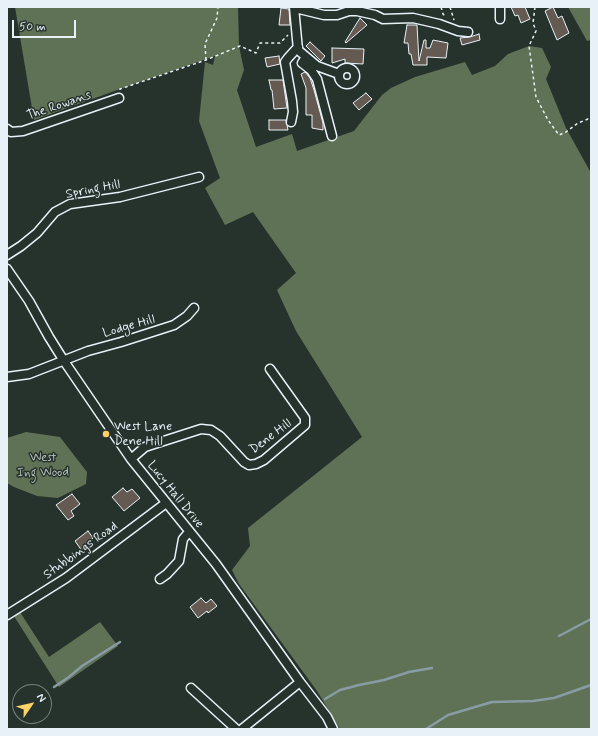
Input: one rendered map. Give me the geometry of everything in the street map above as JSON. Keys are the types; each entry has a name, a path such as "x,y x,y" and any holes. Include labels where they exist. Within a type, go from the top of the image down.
{"street":[{"path":"339,74 317,66 298,50 294,7 324,15 357,11 383,19 413,18 439,24 458,31 468,32"},
{"path":"500,7 500,19"},
{"path":"291,122 293,112 292,101 285,62 298,47"},
{"path":"306,57 302,63 317,79 332,136"},
{"name":"The Rowans","path":"7,129 11,132 23,131 119,98"},
{"name":"Spring Hill","path":"7,255 37,233 55,212 70,204 120,197 199,177"},
{"name":"Lucy Hall Drive","path":"7,269 29,301 64,361 131,459 216,564 300,682 327,716 333,729"},
{"name":"Lodge Hill","path":"7,377 29,374 88,351 174,325 187,316 194,308"},
{"name":"Dene Hill","path":"131,459 145,446 201,429 211,430 220,436 244,462 250,465 264,460 305,425 305,418 270,369"},
{"name":"Stubbings Road","path":"7,615 66,578 166,503"},
{"path":"160,579 179,561 183,539 190,532"},
{"path":"242,729 300,682"},
{"path":"191,688 236,729"}],"path":[{"path":"206,60 205,44 217,18 218,7"},
{"path":"450,7 454,22 452,23"},
{"path":"535,7 533,23 536,31 529,46 536,97 548,120 559,136 578,123 588,119 591,120"},
{"path":"119,98 120,89 206,60 240,46 256,52 260,43 280,43 297,27"}],"green space":[{"path":"15,7 238,7 239,46 244,70 237,90 256,147 292,134 297,151 354,131 382,95 391,88 415,77 465,62 472,75 495,66 508,54 529,46 542,48 551,67 546,79 566,128 591,173 591,729 340,729 317,691 239,584 232,570 250,546 248,528 362,437 296,331 277,290 296,273 253,212 225,225 205,188 220,178 199,121 205,62 213,65 215,56 34,120"},
{"path":"568,7 591,7 591,40 587,41"},
{"name":"West Ing Wood","path":"26,432 60,437 87,472 86,484 58,498 37,496 7,483 7,438"},
{"path":"18,609 49,657 100,622 118,646 59,687 12,613"}],"building":[{"path":"511,7 525,7 530,19 521,23 518,15 515,16"},
{"path":"553,7 558,18 562,16 569,33 557,40 545,11"},
{"path":"281,8 289,9 290,25 279,25"},
{"path":"360,18 367,25 346,43 345,42"},
{"path":"407,25 417,25 419,61 424,40 426,40 426,48 430,48 433,40 448,43 446,58 427,57 427,65 413,65 411,54 409,54 408,43 404,43"},
{"path":"479,34 480,40 462,45 460,38"},
{"path":"310,42 325,56 321,61 306,46"},
{"path":"332,48 364,49 363,64 345,63 345,59 332,63"},
{"path":"279,56 280,64 267,67 265,58"},
{"path":"305,72 310,78 314,90 323,123 323,130 312,128 312,115 306,115 306,88 301,74"},
{"path":"269,80 283,80 287,108 274,109 272,90"},
{"path":"366,93 372,99 359,110 353,103"},
{"path":"269,120 286,120 288,130 269,130"},
{"path":"123,488 127,492 132,489 140,498 124,511 112,497"},
{"path":"72,494 80,504 71,511 74,516 68,520 56,505"},
{"path":"88,531 93,538 88,543 90,545 82,551 75,541"},
{"path":"201,598 206,603 211,599 217,606 198,618 190,607"}],"waterway":[{"path":"559,636 591,619"},
{"path":"54,687 82,666 120,642"},
{"path":"325,699 340,690 384,680 409,672 432,668"},
{"path":"426,729 448,715 492,702 533,701 554,698 591,685"}],"place":[{"name":"West Lane Dene Hill","path":"106,434"}]}
